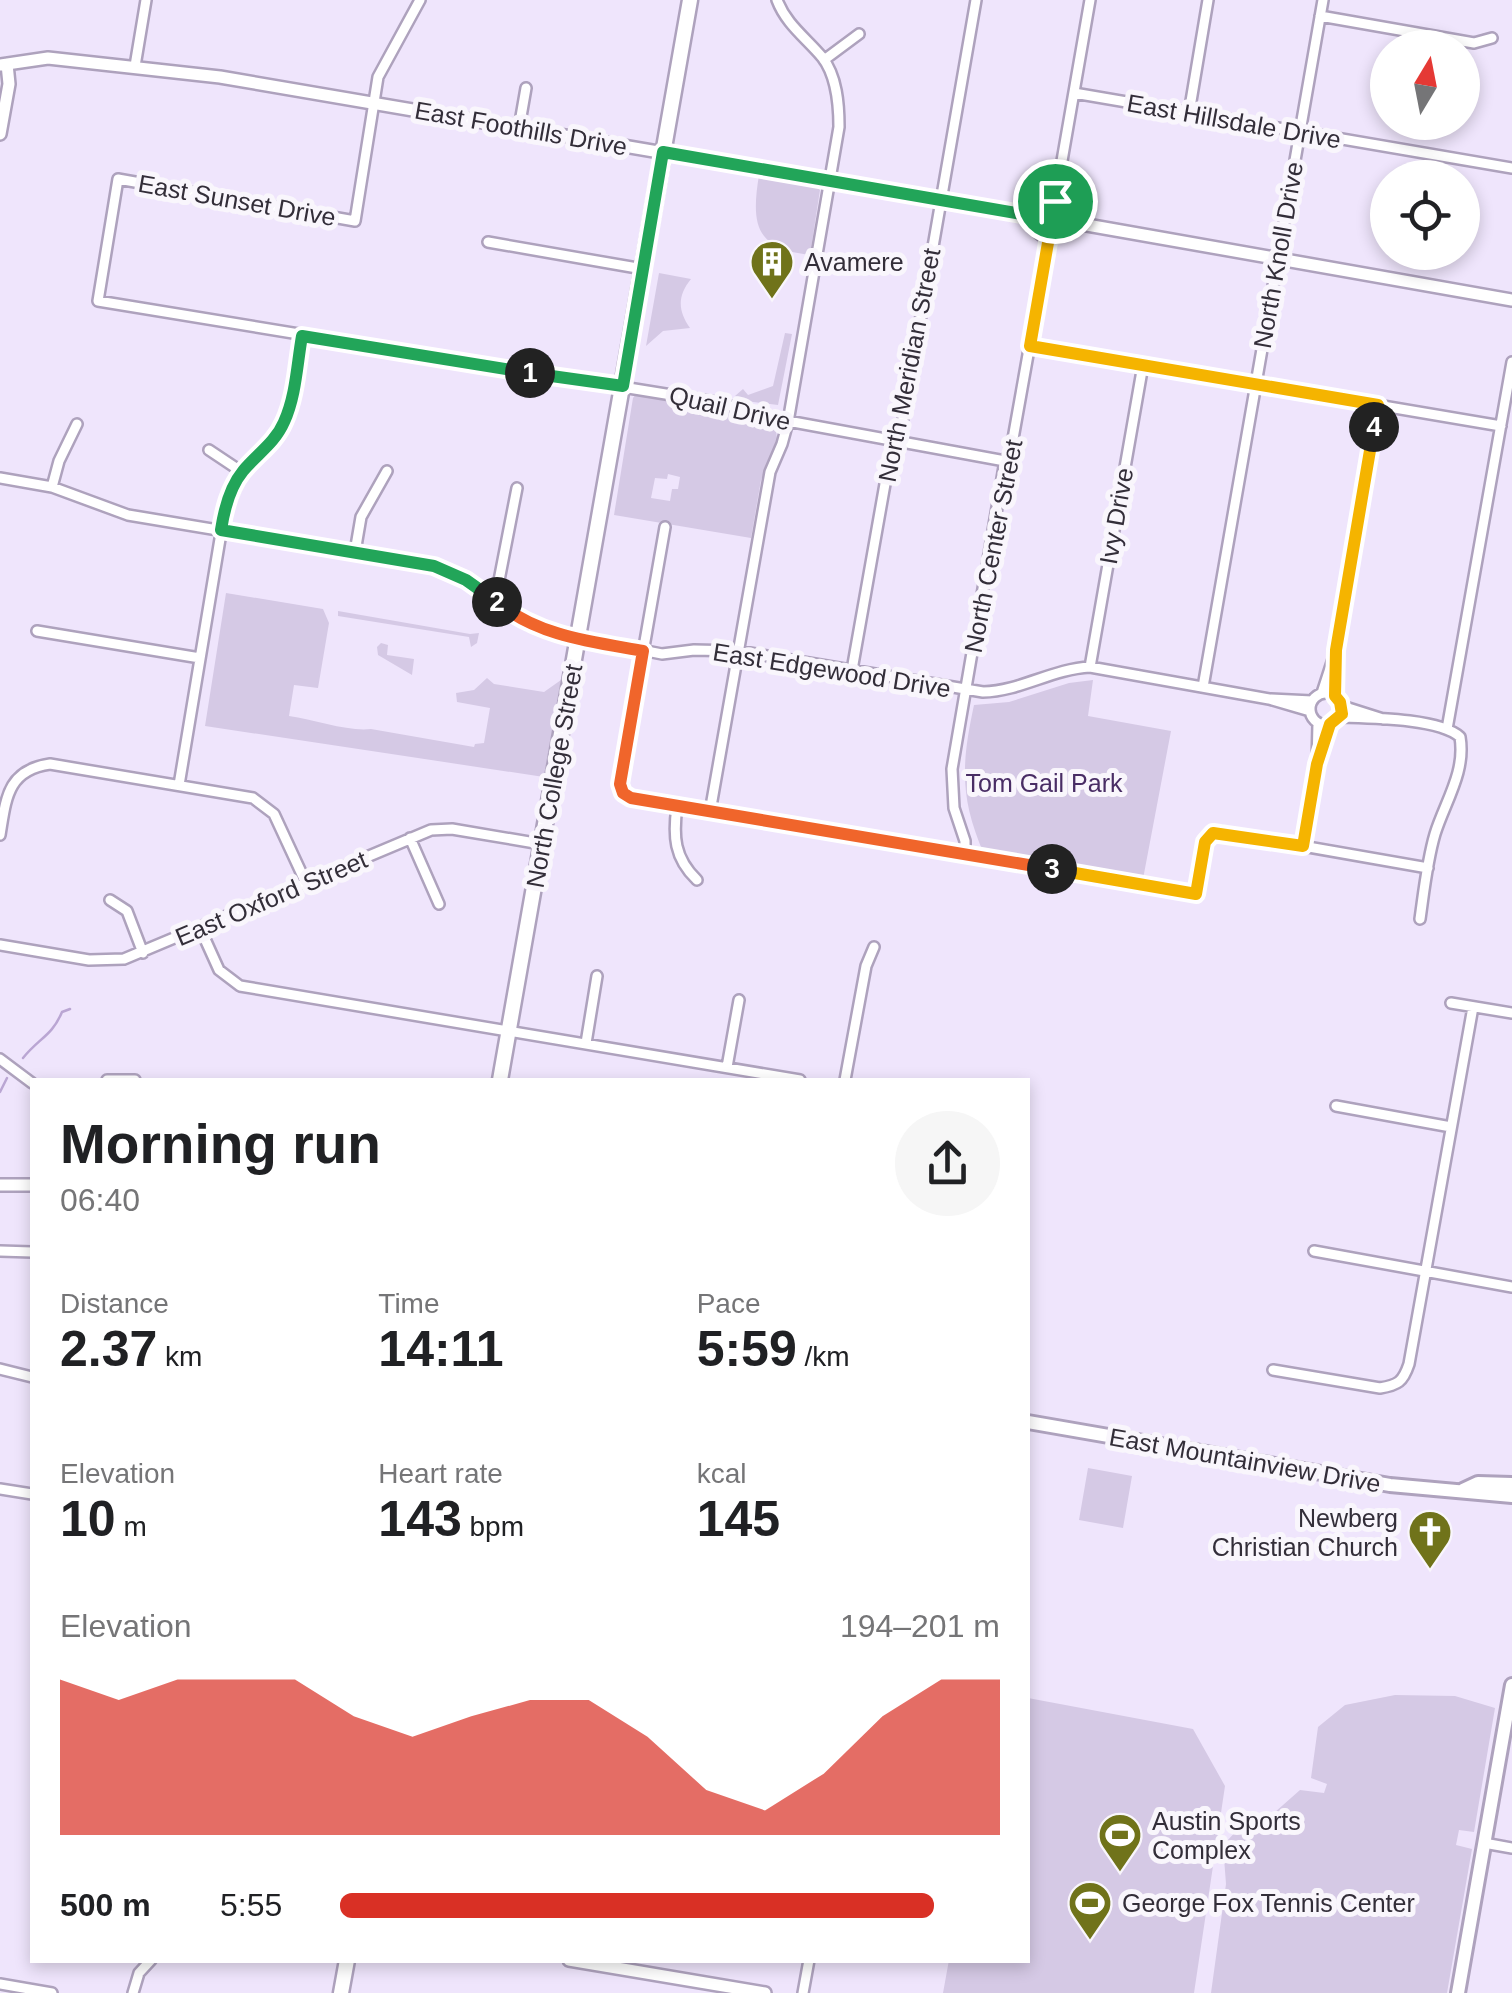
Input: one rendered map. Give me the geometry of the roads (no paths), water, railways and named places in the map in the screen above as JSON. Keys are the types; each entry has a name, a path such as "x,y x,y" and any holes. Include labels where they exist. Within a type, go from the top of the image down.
{"main road":[{"name":"North College Street","path":"500,1078 690,0"},
{"name":"East Mountainview Drive","path":"1030,1422 1390,1485 1512,1496"},
{"name":"East Mountainview Drive","path":"1464,1490 1478,1483 1512,1484"},
{"path":"1458,1993 1512,1685"},
{"path":"341,1993 346,1963"}],"street":[{"path":"135,66 146,0"},
{"path":"374,103 381,68 420,0"},
{"path":"710,812 770,472 788,422 839,110 824,60 792,26 778,0"},
{"name":"North Meridian Street","path":"852,670 885,484 898,442 976,0"},
{"path":"1055,201 1090,0"},
{"path":"1189,113 1208,0"},
{"name":"North Knoll Drive","path":"1202,688 1323,0"},
{"path":"1320,16 1474,43 1492,38"},
{"path":"824,60 858,34"},
{"name":"East Foothills Drive","path":"4,64 48,58 135,66 1033,216"},
{"path":"0,134 8,95 4,64"},
{"path":"519,128 526,88"},
{"name":"East Hillsdale Drive","path":"1074,93 1512,168"},
{"name":"East Sunset Drive","path":"98,301 118,180 355,221 374,103"},
{"path":"1055,201 1065,206 1070,222 1064,232 1049,237 1038,232 1033,216 1044,202 1055,201"},
{"path":"1070,222 1512,300"},
{"name":"North Center Street","path":"965,855 954,808 952,769 1005,461 1011,450 1049,237"},
{"path":"488,242 643,269"},
{"name":"Quail Drive","path":"98,301 722,403 788,422 1005,461"},
{"path":"179,784 228,498 242,472 284,424 302,336"},
{"path":"1030,346 1501,426"},
{"path":"1447,729 1512,362"},
{"name":"Ivy Drive","path":"1090,667 1143,365"},
{"path":"1317,764 1318,722 1311,706 1322,693 1336,650 1378,405"},
{"path":"52,487 77,424"},
{"path":"209,450 242,472"},
{"path":"355,552 362,517 387,471"},
{"name":"East Edgewood Drive","path":"0,478 52,487 128,515 450,571 530,625 643,651 662,654 738,650 966,690 1003,692 1064,670 1090,667 1311,706"},
{"path":"495,600 517,488"},
{"path":"665,527 620,784 623,793 710,812 1196,894 1205,842 1217,832 1428,868"},
{"path":"37,631 200,658"},
{"path":"1336,650 1335,696 1341,712"},
{"path":"1322,693 1335,696"},
{"path":"1341,712 1447,729 1460,737 1454,791 1436,829 1420,919"},
{"path":"1303,846 1317,764 1330,724 1341,712"},
{"path":"1318,722 1330,724"},
{"path":"0,836 7,796 16,780 34,766 50,764 240,795 265,805 280,826 306,882"},
{"path":"677,806 676,850 698,880"},
{"name":"East Oxford Street","path":"0,945 109,961 143,952 431,830 452,829 541,844"},
{"path":"410,838 439,904"},
{"path":"110,900 127,910 143,952"},
{"path":"200,928 218,970 240,986 789,1078"},
{"path":"845,1078 866,966 874,947"},
{"path":"586,1042 596,976"},
{"path":"727,1067 739,1000"},
{"path":"1451,1003 1512,1014"},
{"path":"1273,1370 1380,1388 1396,1386 1403,1380 1473,1007"},
{"path":"0,1060 30,1082"},
{"path":"1336,1106 1451,1127"},
{"path":"0,1185 30,1185"},
{"path":"0,1251 30,1252"},
{"path":"1314,1251 1512,1286"},
{"path":"0,1369 30,1376"},
{"path":"0,1489 30,1494"},
{"path":"1484,1843 1512,1848"},
{"path":"133,1993 139,1974 149,1963"},
{"path":"587,1963 765,1993"},
{"path":"803,1993 808,1963"},
{"path":"674,1993 676,1978"},
{"path":"0,1984 52,1993"}],"waterway":[{"path":"23,1058 49,1032 62,1012 70,1009"},
{"path":"0,1092 7,1078"}],"place":[{"name":"Avamere","path":"772,300"},
{"name":"Newberg Christian Church","path":"1430,1570"},
{"name":"Austin Sports Complex","path":"1120,1873"},
{"name":"George Fox Tennis Center","path":"1090,1941"}],"park label":[{"name":"Tom Gail Park","path":"1044,783"}]}
